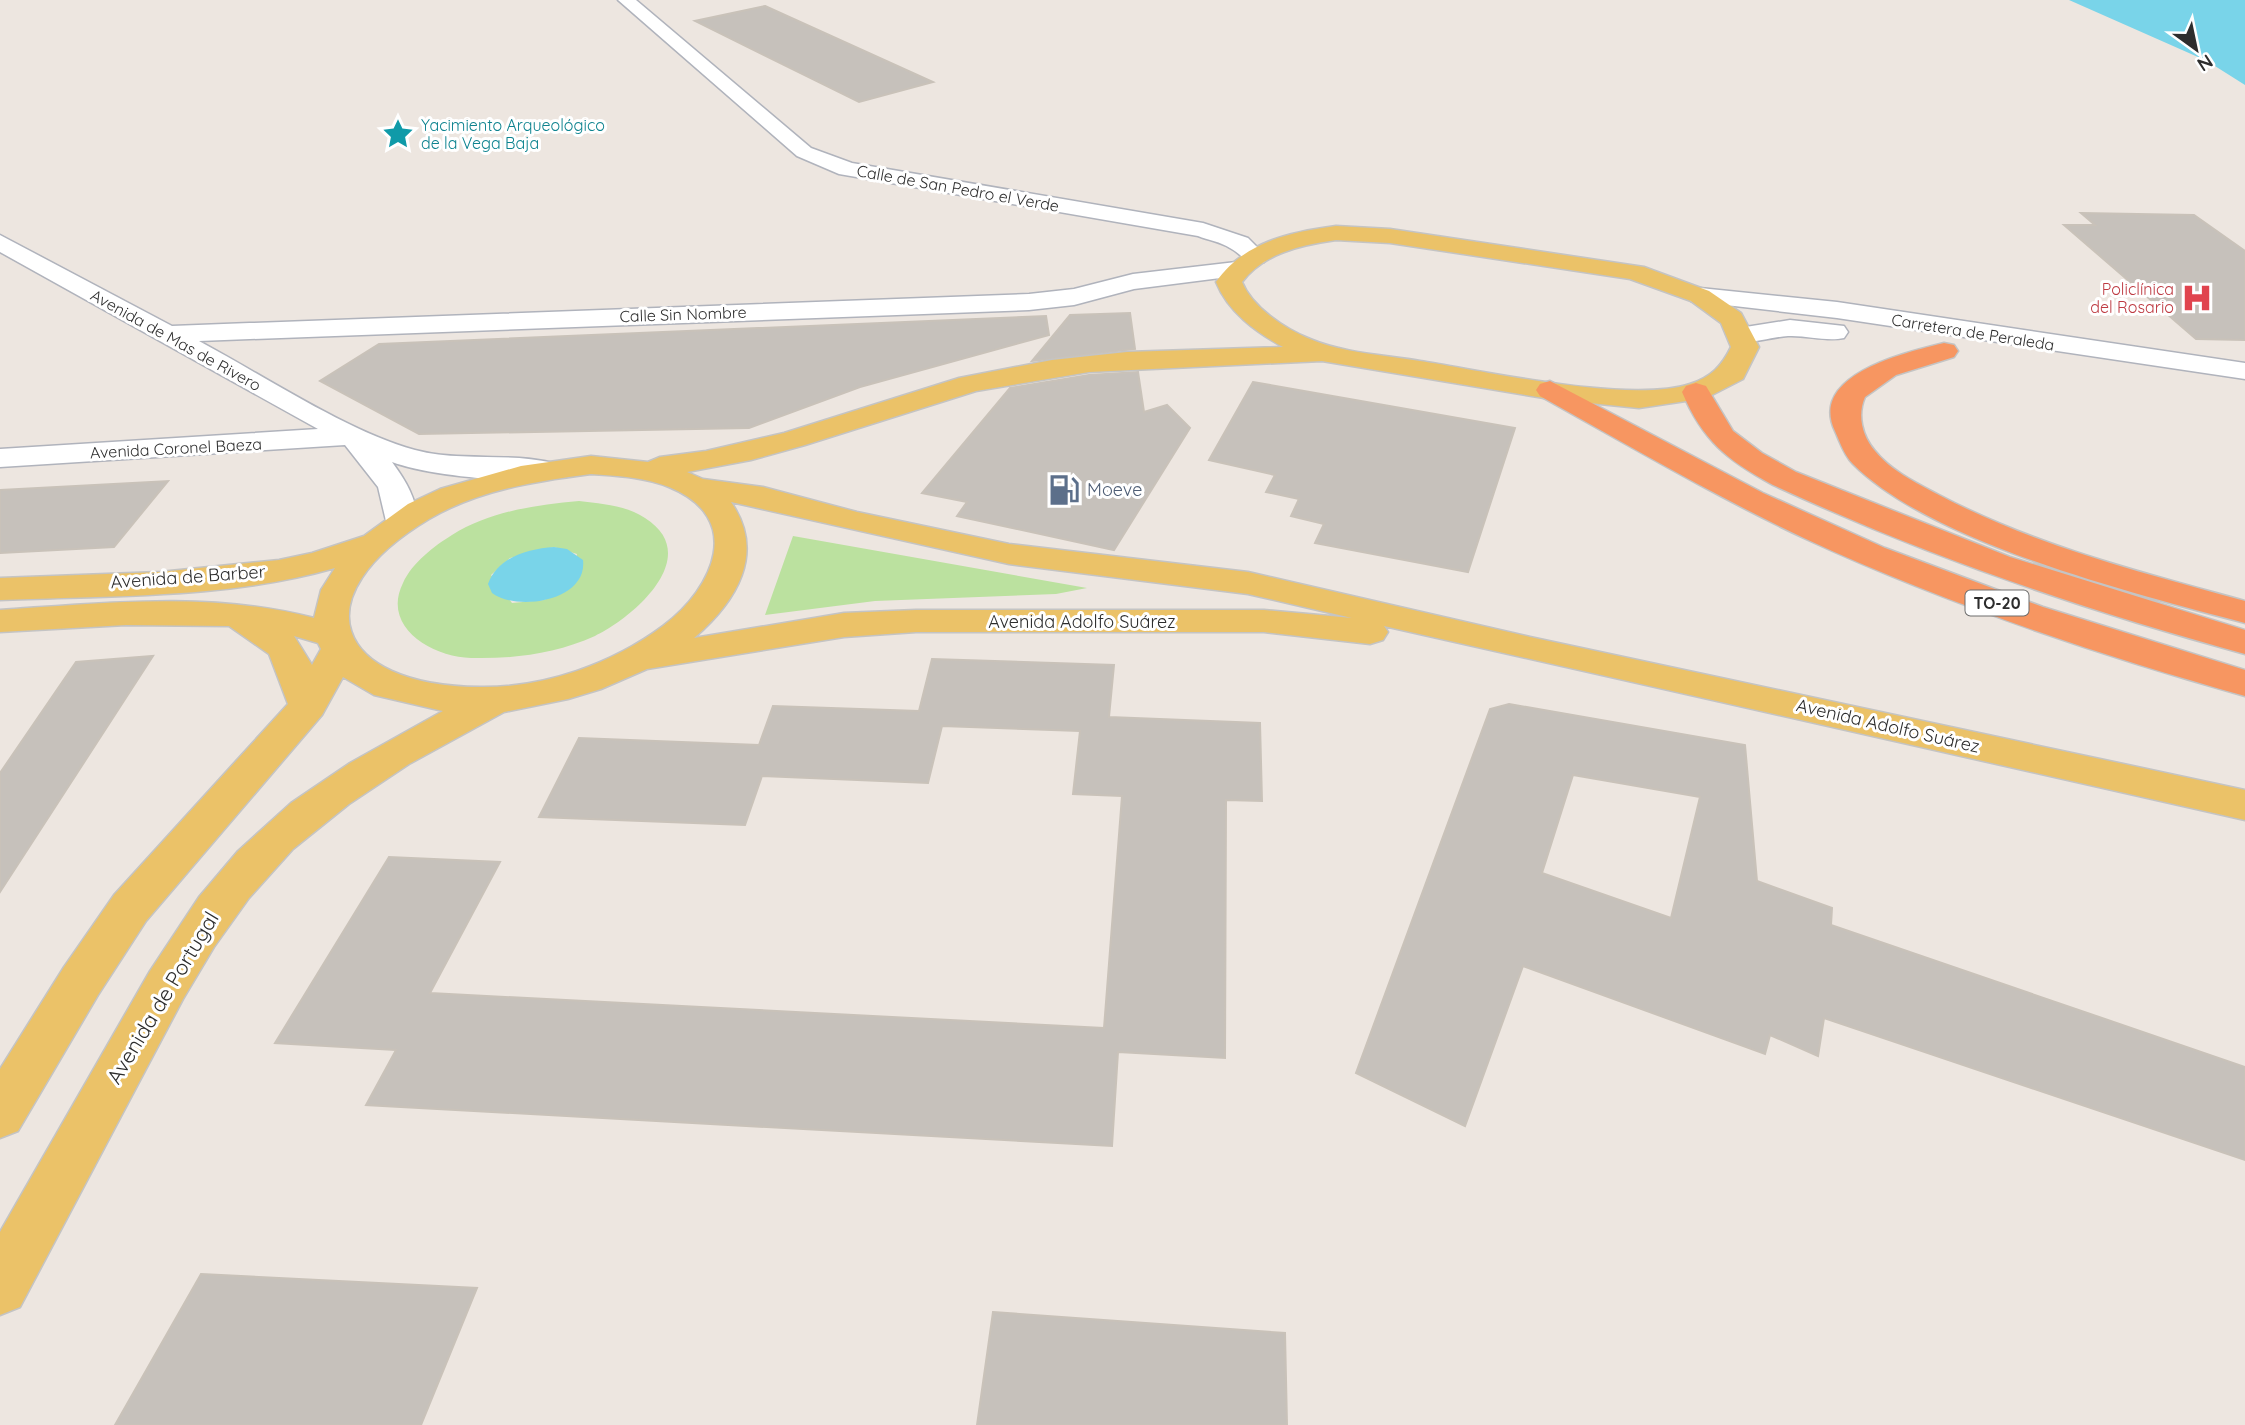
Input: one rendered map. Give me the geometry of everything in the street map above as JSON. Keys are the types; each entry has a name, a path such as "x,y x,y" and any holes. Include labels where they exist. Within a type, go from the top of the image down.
{"highway":[{"path":"1944,351 1882,372 1866,380 1850,397 1846,412 1847,432 1864,457 1892,483 1964,520 2054,557 2245,612"},
{"name":"TO-20","path":"1550,390 1745,495 1822,533 2033,616 2170,662 2245,683"},
{"name":"TO-20","path":"1696,392 1721,436 1741,452 1804,487 1944,546 2144,614 2245,642"}],"main road":[{"name":"Carretera de Peraleda","path":"1246,263 1311,236 1390,236 1635,272 1700,296 1732,319 1742,334"},
{"path":"1246,263 1229,282 1235,297 1261,321 1300,345 1328,354 1550,390 1639,399 1696,392 1733,373 1745,347 1742,334"},
{"path":"1181,358 1232,344 1261,321"},
{"path":"636,468 668,475 695,487 718,506 731,529 733,554 724,580 705,608 676,635 637,659 570,685 498,699 444,700 397,690 361,673 336,642 331,613 338,589 352,566 373,544 402,522 445,498 492,481 542,470 591,465 636,468 708,463 795,441 957,387 1013,374 1080,364 1328,354"},
{"path":"731,529 778,480 821,443 865,418"},
{"name":"Avenida Adolfo Suárez","path":"695,487 778,480 855,521 1009,554 1248,583 1530,649 2245,805"},
{"name":"Avenida de Barber","path":"0,589 215,578 267,572 317,563 373,544"},
{"path":"219,612 259,628 287,647 308,706"},
{"name":"Avenida de Barber","path":"0,621 219,612 264,617 336,642"},
{"name":"Avenida Adolfo Suárez","path":"637,659 844,625 916,621 1264,621 1530,649"},
{"path":"0,1114 80,981 130,908 308,706 336,642"},
{"name":"Avenida de Portugal","path":"0,1287 170,978 211,913 253,863 289,829 345,785 384,760 498,699"}],"street":[{"name":"Calle de San Pedro el Verde","path":"626,0 804,152 836,165 883,177 1203,230 1240,243 1246,263"},
{"name":"Avenida de Mas de Rivero","path":"0,242 352,436 408,458 477,468 542,470"},
{"name":"Calle Sin Nombre","path":"169,334 1029,302 1074,297 1133,282 1246,263"},
{"name":"Carretera de Peraleda","path":"1700,296 1808,306 2112,354 2245,371"},
{"name":"Carretera de Peraleda","path":"1742,334 1790,328 1822,330 2099,377 2245,395"},
{"name":"Avenida de Mas de Rivero","path":"352,436 384,471 402,508 402,522"},
{"name":"Avenida Coronel Baeza","path":"0,458 352,436"}],"green space":[{"path":"579,501 621,508 645,518 662,533 668,550 666,567 657,584 643,601 611,627 580,642 549,651 502,658 471,658 441,652 414,637 405,626 399,613 398,599 403,583 412,569 431,550 452,535 482,520 514,510","holes":["554,547 577,554 572,586 544,600 512,603 491,575 510,558"]},
{"path":"793,536 1087,588 1056,594 875,601 765,615"}],"water":[{"path":"2069,0 2245,0 2245,85 2207,61"},
{"path":"554,547 567,549 583,560 582,574 574,585 549,599 533,602 503,599 492,593 488,584 506,561 524,552"}],"building":[{"path":"765,6 933,82 859,102 695,21"},
{"name":"Policlínica del Rosario","path":"2081,213 2194,215 2245,251 2245,340 2196,339 2064,225 2095,225"},
{"path":"1130,313 1135,349 1032,361 1070,315"},
{"path":"1046,316 1049,335 860,387 749,428 419,434 320,381 379,344"},
{"path":"1138,372 1144,412 1167,405 1190,428 1114,550 957,516 967,502 922,493 1010,388 1089,375"},
{"path":"1253,382 1515,428 1468,572 1315,543 1324,524 1291,516 1299,499 1266,492 1275,475 1209,460"},
{"path":"168,481 114,547 0,553 0,490"},
{"path":"153,656 0,892 0,773 76,662"},
{"path":"932,659 1114,665 1109,717 1260,723 1262,801 1226,800 1225,1058 1118,1052 1112,1146 366,1105 396,1050 275,1043 389,857 500,862 430,993 1104,1028 1122,796 1073,794 1080,731 942,726 928,783 762,776 745,825 539,817 579,738 759,745 773,706 919,711"},
{"path":"1509,704 1745,745 1757,881 1832,908 1831,925 2245,1067 2245,1160 1824,1018 1818,1056 1770,1035 1765,1054 1523,966 1465,1126 1356,1073 1490,709","holes":["1573,775 1700,797 1671,918 1542,873"]},
{"path":"201,1274 477,1288 421,1425 115,1425"},
{"path":"993,1312 1285,1333 1287,1425 977,1425"}],"place":[{"name":"Yacimiento Arqueológico de la Vega Baja","path":"398,134"},
{"name":"Policlínica del Rosario","path":"2197,298"},
{"name":"Moeve","path":"1064,490"}]}
